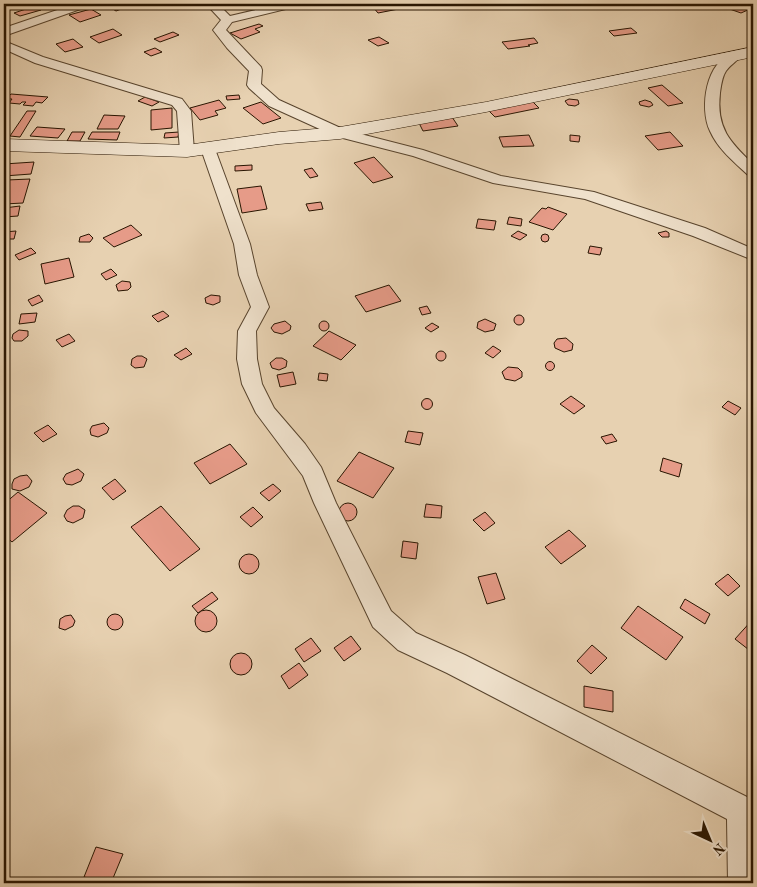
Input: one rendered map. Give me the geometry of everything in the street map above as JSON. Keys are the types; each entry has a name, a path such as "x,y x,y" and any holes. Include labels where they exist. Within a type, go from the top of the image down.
{"street":[{"path":"4,32 85,4"},
{"path":"212,4 227,20"},
{"path":"227,20 294,4"},
{"path":"227,20 225,25 219,30 231,46 256,70 254,85 274,102 340,133 418,153 498,180 588,195 699,232 753,255"},
{"path":"4,45 39,60 177,102 184,111 197,150 242,244 248,275 260,308 247,331 247,359 252,384 266,413 297,450 313,473 325,503 382,619 394,633 412,646 465,669 748,814 744,883"},
{"path":"4,145 197,150 280,138 340,133 476,109 753,52"},
{"path":"734,57 722,67 715,81 712,108 716,130 734,153 753,172"}],"building":[{"path":"105,4 130,4 132,5 116,11"},
{"path":"413,4 414,6 378,13 373,7"},
{"path":"736,4 750,9 741,13 721,6"},
{"path":"35,6 41,10 20,16 14,13"},
{"path":"91,9 101,15 80,22 69,15"},
{"path":"259,24 263,26 255,29 260,32 241,39 230,33"},
{"path":"631,28 637,33 614,36 609,31"},
{"path":"113,29 122,35 99,43 90,37"},
{"path":"173,32 179,35 160,42 154,39"},
{"path":"379,37 389,43 378,46 368,40"},
{"path":"534,38 538,43 508,49 502,42"},
{"path":"73,39 83,47 65,52 56,44"},
{"path":"155,48 162,52 151,56 144,52"},
{"path":"662,85 683,103 668,106 648,88"},
{"path":"11,94 48,97 42,103 36,102 33,106 23,105 26,102 20,104 9,103 12,99 6,99"},
{"path":"239,95 240,99 227,100 226,96"},
{"path":"145,97 159,102 152,106 138,101"},
{"path":"569,99 578,100 579,104 575,106 568,105 565,101"},
{"path":"219,100 226,108 215,111 218,115 200,120 190,108"},
{"path":"645,100 653,105 649,107 640,105 639,102"},
{"path":"532,101 539,108 495,117 488,110"},
{"path":"261,102 281,118 263,124 243,108"},
{"path":"172,108 172,128 151,130 151,110"},
{"path":"27,111 36,111 20,137 10,136"},
{"path":"104,115 125,116 118,129 97,129"},
{"path":"452,117 458,126 423,131 418,121"},
{"path":"37,127 65,129 58,138 30,136"},
{"path":"72,132 85,132 80,141 67,141"},
{"path":"92,132 120,132 117,140 88,139"},
{"path":"179,132 178,137 164,138 165,133"},
{"path":"670,132 683,146 658,150 645,136"},
{"path":"529,135 534,146 503,147 499,137"},
{"path":"570,135 580,136 579,142 570,141"},
{"path":"374,157 393,177 373,183 354,163"},
{"path":"34,162 31,174 4,176 4,164"},
{"path":"252,165 252,170 235,171 235,166"},
{"path":"312,168 318,176 310,178 304,170"},
{"path":"30,179 23,203 4,204 4,190 7,180"},
{"path":"261,186 267,209 242,213 237,189"},
{"path":"321,202 323,209 309,211 306,204"},
{"path":"20,206 18,216 4,217 4,208"},
{"path":"548,207 567,214 553,230 529,222 542,208 546,209"},
{"path":"509,217 522,219 521,226 507,224"},
{"path":"478,219 496,221 494,230 476,228"},
{"path":"131,225 142,235 114,247 103,238"},
{"path":"16,231 14,239 4,239 4,232"},
{"path":"518,231 527,235 520,240 511,236"},
{"path":"666,231 669,233 669,237 662,237 658,233"},
{"path":"89,234 93,238 90,242 79,242 80,237"},
{"path":"545,234 549,238 545,242 541,238"},
{"path":"590,246 602,248 600,255 588,253"},
{"path":"31,248 36,253 19,260 15,255"},
{"path":"69,258 74,277 45,284 41,264"},
{"path":"111,269 117,275 106,280 101,274"},
{"path":"122,281 130,282 131,287 128,290 118,291 116,285"},
{"path":"389,285 401,301 366,312 355,296"},
{"path":"39,295 43,301 32,306 28,300"},
{"path":"211,295 220,296 220,302 213,305 206,303 205,298"},
{"path":"427,306 431,313 422,315 419,308"},
{"path":"163,311 169,316 158,322 152,316"},
{"path":"37,313 35,322 19,324 21,314"},
{"path":"517,315 521,315 524,320 523,324 517,325 514,322 514,318"},
{"path":"485,319 496,324 494,330 485,332 477,328 478,322"},
{"path":"285,321 291,326 290,330 282,334 274,332 271,328 274,324"},
{"path":"322,321 326,321 329,326 328,330 322,331 319,328 319,324"},
{"path":"432,323 439,327 431,332 425,328"},
{"path":"19,330 28,331 28,336 22,341 14,341 12,338 13,334"},
{"path":"329,331 356,345 341,360 313,346"},
{"path":"69,334 75,341 62,347 56,340"},
{"path":"566,338 573,344 572,350 564,352 555,348 554,343 557,339"},
{"path":"493,346 501,351 493,358 485,353"},
{"path":"186,348 192,354 181,360 174,355"},
{"path":"439,351 443,351 446,356 445,360 439,361 436,358 436,354"},
{"path":"137,356 147,359 144,367 135,368 131,365 132,359"},
{"path":"276,358 282,358 287,361 286,367 279,370 272,368 270,363"},
{"path":"550,361 555,366 550,371 545,366"},
{"path":"508,367 518,368 522,372 522,377 515,381 505,379 502,372"},
{"path":"293,372 296,384 280,387 277,375"},
{"path":"319,373 328,374 327,381 318,380"},
{"path":"571,396 585,406 574,414 560,404"},
{"path":"427,398 433,404 427,410 421,404"},
{"path":"728,401 741,408 735,415 722,407"},
{"path":"104,423 109,428 107,433 98,437 91,435 90,430 92,426"},
{"path":"48,425 57,434 43,442 34,433"},
{"path":"408,431 423,433 420,445 405,442"},
{"path":"612,434 617,441 606,444 601,437"},
{"path":"230,444 247,464 210,484 194,463"},
{"path":"359,452 394,468 373,498 337,481"},
{"path":"663,458 682,464 679,477 660,471"},
{"path":"78,469 84,474 81,481 72,485 66,484 63,479 66,474"},
{"path":"27,475 32,481 29,487 20,491 12,489 14,479"},
{"path":"115,479 126,491 113,500 102,488"},
{"path":"273,484 281,491 269,501 260,493"},
{"path":"18,492 47,513 12,542 4,535 4,504"},
{"path":"348,503 354,506 357,512 354,518 348,521 342,518 339,512 342,506"},
{"path":"426,504 442,506 441,518 424,517"},
{"path":"73,506 79,506 85,510 83,518 73,523 67,521 64,516 67,510"},
{"path":"161,506 200,549 170,571 131,527"},
{"path":"253,507 263,517 251,527 240,517"},
{"path":"485,512 495,523 484,531 473,520"},
{"path":"569,530 586,546 561,564 545,547"},
{"path":"403,541 418,543 416,559 401,557"},
{"path":"249,554 256,557 259,564 256,571 249,574 242,571 239,564 242,557"},
{"path":"496,573 505,599 487,604 478,577"},
{"path":"728,574 740,586 728,596 715,584"},
{"path":"212,592 218,599 198,613 192,606"},
{"path":"685,599 710,614 705,624 680,608"},
{"path":"638,606 683,637 666,660 621,628"},
{"path":"206,610 214,613 217,621 214,629 206,632 198,629 195,621 198,613"},
{"path":"115,614 121,616 123,622 121,628 115,630 109,628 107,622 109,616"},
{"path":"71,615 75,621 73,626 65,630 59,628 60,619"},
{"path":"753,619 753,653 735,639"},
{"path":"351,636 361,649 344,661 334,648"},
{"path":"311,638 321,651 304,662 295,649"},
{"path":"592,645 607,658 591,674 577,661"},
{"path":"237,653 245,653 252,660 252,668 245,675 237,675 230,668 230,660"},
{"path":"299,663 308,675 289,689 281,676"},
{"path":"584,686 613,691 613,712 584,707"},
{"path":"96,847 123,854 111,883 84,877"}]}
